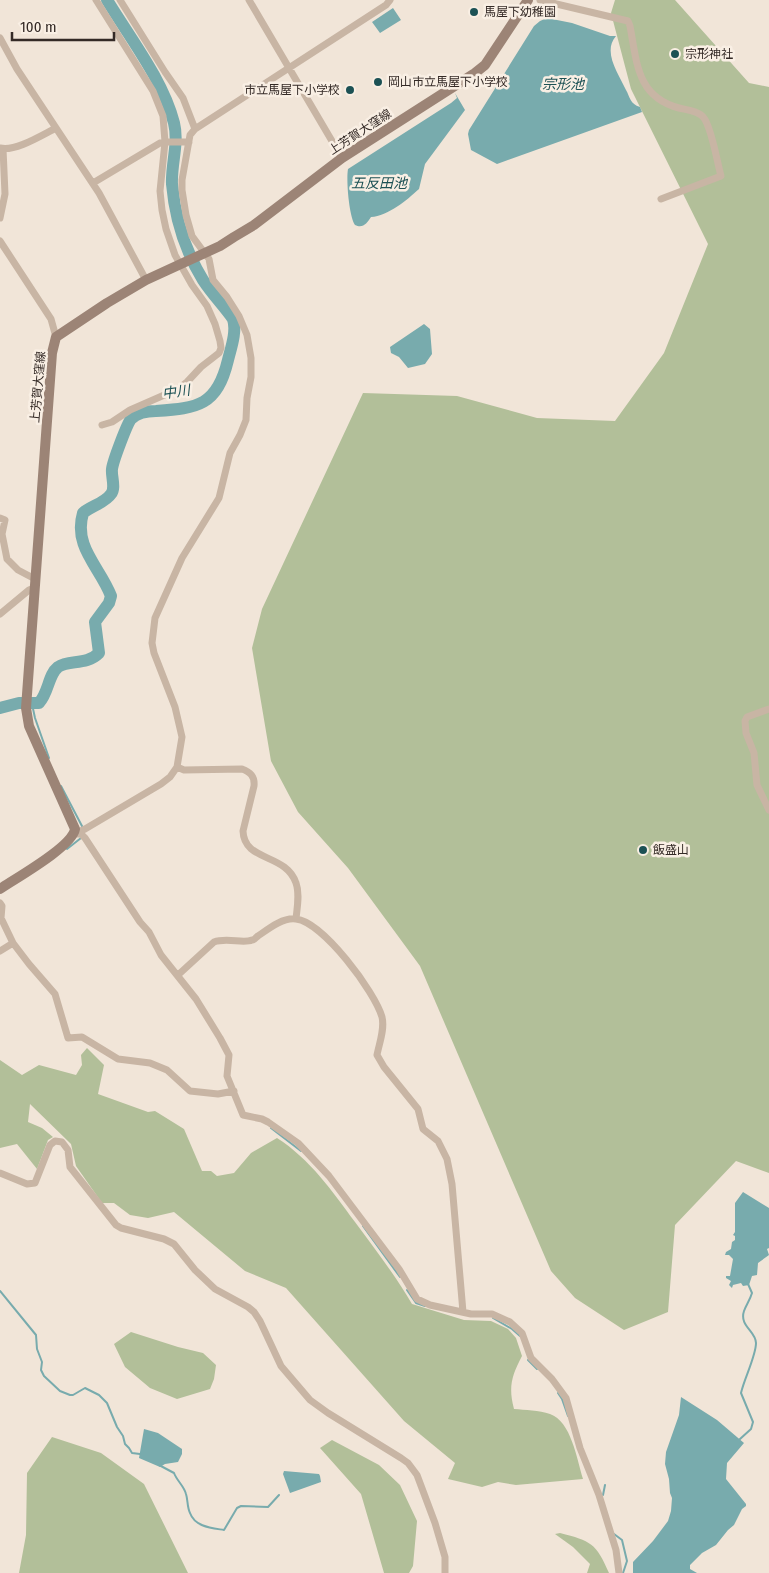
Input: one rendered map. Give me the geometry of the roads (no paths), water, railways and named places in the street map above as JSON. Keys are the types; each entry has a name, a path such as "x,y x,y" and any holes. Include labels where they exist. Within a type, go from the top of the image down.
{"main road":[{"name":"上芳賀大窪線","path":"80,831 73,822 52,780 29,726 26,703 52,353 56,337 146,280 220,246 254,225 342,158 475,73 485,65 528,0"},
{"path":"0,889 60,848 80,831"}],"street":[{"path":"96,0 153,92 163,116 166,142 160,191 162,210 175,255 182,263 192,285 207,306 220,341 219,353 178,389 130,410 112,422 102,424"},
{"path":"120,0 183,98 195,129"},
{"path":"250,0 342,158"},
{"path":"390,0 195,129 186,142 182,190 188,226 203,254 209,259 213,280 239,316 247,335 251,358 251,377 247,398 246,420 230,452 219,498 182,558 154,618 152,643 154,653 175,707 182,736 177,767 170,777 161,784 80,831 140,922 149,932 161,956 179,974 196,998 228,1055 227,1071 232,1092 242,1115 262,1119 298,1143 329,1176 399,1269 417,1299 430,1305 471,1314 492,1314 516,1326 522,1333 531,1358 552,1379 566,1398 580,1448 599,1495 616,1550 619,1573"},
{"path":"540,0 628,21 642,78 656,99 672,106 696,112 703,117 721,176 661,199"},
{"path":"0,38 18,69 93,183 146,280"},
{"path":"0,218 5,194 2,148 21,145 56,128"},
{"path":"93,183 166,142 186,142"},
{"path":"0,240 51,319 56,337"},
{"path":"0,518 4,520 2,534 7,559 35,584 0,614"},
{"path":"769,709 747,717 745,721 746,734 754,753 757,785 769,810"},
{"path":"177,767 184,770 242,769 252,775 255,780 243,837 249,848 279,862 293,877 298,892 296,919"},
{"path":"0,903 2,906 1,918 13,943 55,994 68,1038 82,1037 118,1059 150,1063 167,1070 190,1091 218,1094 232,1092"},
{"path":"179,974 214,942 226,940 252,941 276,924 296,919 303,921 329,940 361,978 372,994 383,1018 377,1055 384,1067 418,1108 424,1129 438,1141 444,1151 452,1184 463,1312"},
{"path":"0,951 13,943"},
{"path":"0,1173 27,1184 35,1183 50,1145 54,1141 62,1142 68,1150 70,1167 116,1225 164,1239 174,1244 195,1270 214,1289 254,1312 281,1366 310,1400 401,1458 413,1470 420,1482 443,1546 446,1565 445,1573"}],"water":[{"path":"393,8 401,20 380,33 372,22"},
{"name":"宗形池","path":"547,18 572,23 610,36 616,36 612,42 611,49 613,63 631,100 640,107 642,112 497,164 471,150 469,130 534,26"},
{"name":"五反田池","path":"455,93 465,110 425,164 419,189 390,211 371,217 363,226 355,225 348,198 348,169 451,103 457,98"},
{"path":"424,324 430,329 432,354 425,364 408,368 399,357 391,353 390,347"},
{"path":"743,1192 769,1208 769,1248 767,1249 769,1255 758,1263 757,1275 752,1276 749,1285 743,1286 741,1283 733,1285 732,1288 729,1285 731,1281 726,1276 730,1276 733,1259 729,1255 725,1255 731,1249 732,1242 735,1240 733,1235 735,1232 735,1203"},
{"path":"681,1397 717,1420 744,1443 727,1463 726,1479 746,1506 742,1509 734,1525 716,1545 702,1553 690,1565 690,1569 697,1573 633,1573 633,1562 653,1541 668,1521 671,1511 672,1498 665,1464 666,1452 679,1415"},
{"path":"144,1429 158,1433 182,1449 178,1462 165,1464 160,1467 139,1458"},
{"path":"284,1471 319,1474 321,1482 290,1493 283,1474"}],"waterway":[{"name":"中川","path":"0,708 19,703 39,703 45,694 52,674 58,667 67,663 89,660 99,653 95,622 109,603 111,596 85,547 81,525 83,513 105,500 112,491 113,465 123,435 131,419 140,413 183,408 204,402 218,387 231,350 234,334 233,319 210,290 196,268 186,245 175,209 172,184 176,138 169,107 154,75 107,0"},
{"path":"32,704 49,758"},
{"path":"61,786 83,828"},
{"path":"67,849 81,838"},
{"path":"271,1128 301,1151"},
{"path":"363,1226 400,1277"},
{"path":"740,1439 751,1429 753,1422 741,1393 756,1343 743,1316 752,1293 748,1284"},
{"path":"407,1290 416,1303 425,1306"},
{"path":"0,1291 36,1335 37,1349 42,1362 41,1370 44,1376 60,1391 70,1395 85,1388 99,1395 107,1403 125,1444 132,1453 140,1454"},
{"path":"493,1318 520,1336"},
{"path":"528,1360 537,1369"},
{"path":"558,1393 568,1416"},
{"path":"159,1465 174,1473 185,1491 192,1518 200,1524 209,1527 224,1530 237,1508 241,1506 268,1507 279,1495"},
{"path":"603,1495 605,1485"},
{"path":"614,1534 622,1540 627,1561 623,1573"}],"place":[{"name":"馬屋下幼稚園","path":"474,12"},
{"name":"宗形神社","path":"675,54"},
{"name":"岡山市立馬屋下小学校","path":"378,82"},
{"name":"市立馬屋下小学校","path":"350,90"},
{"name":"飯盛山","path":"643,850"}]}
